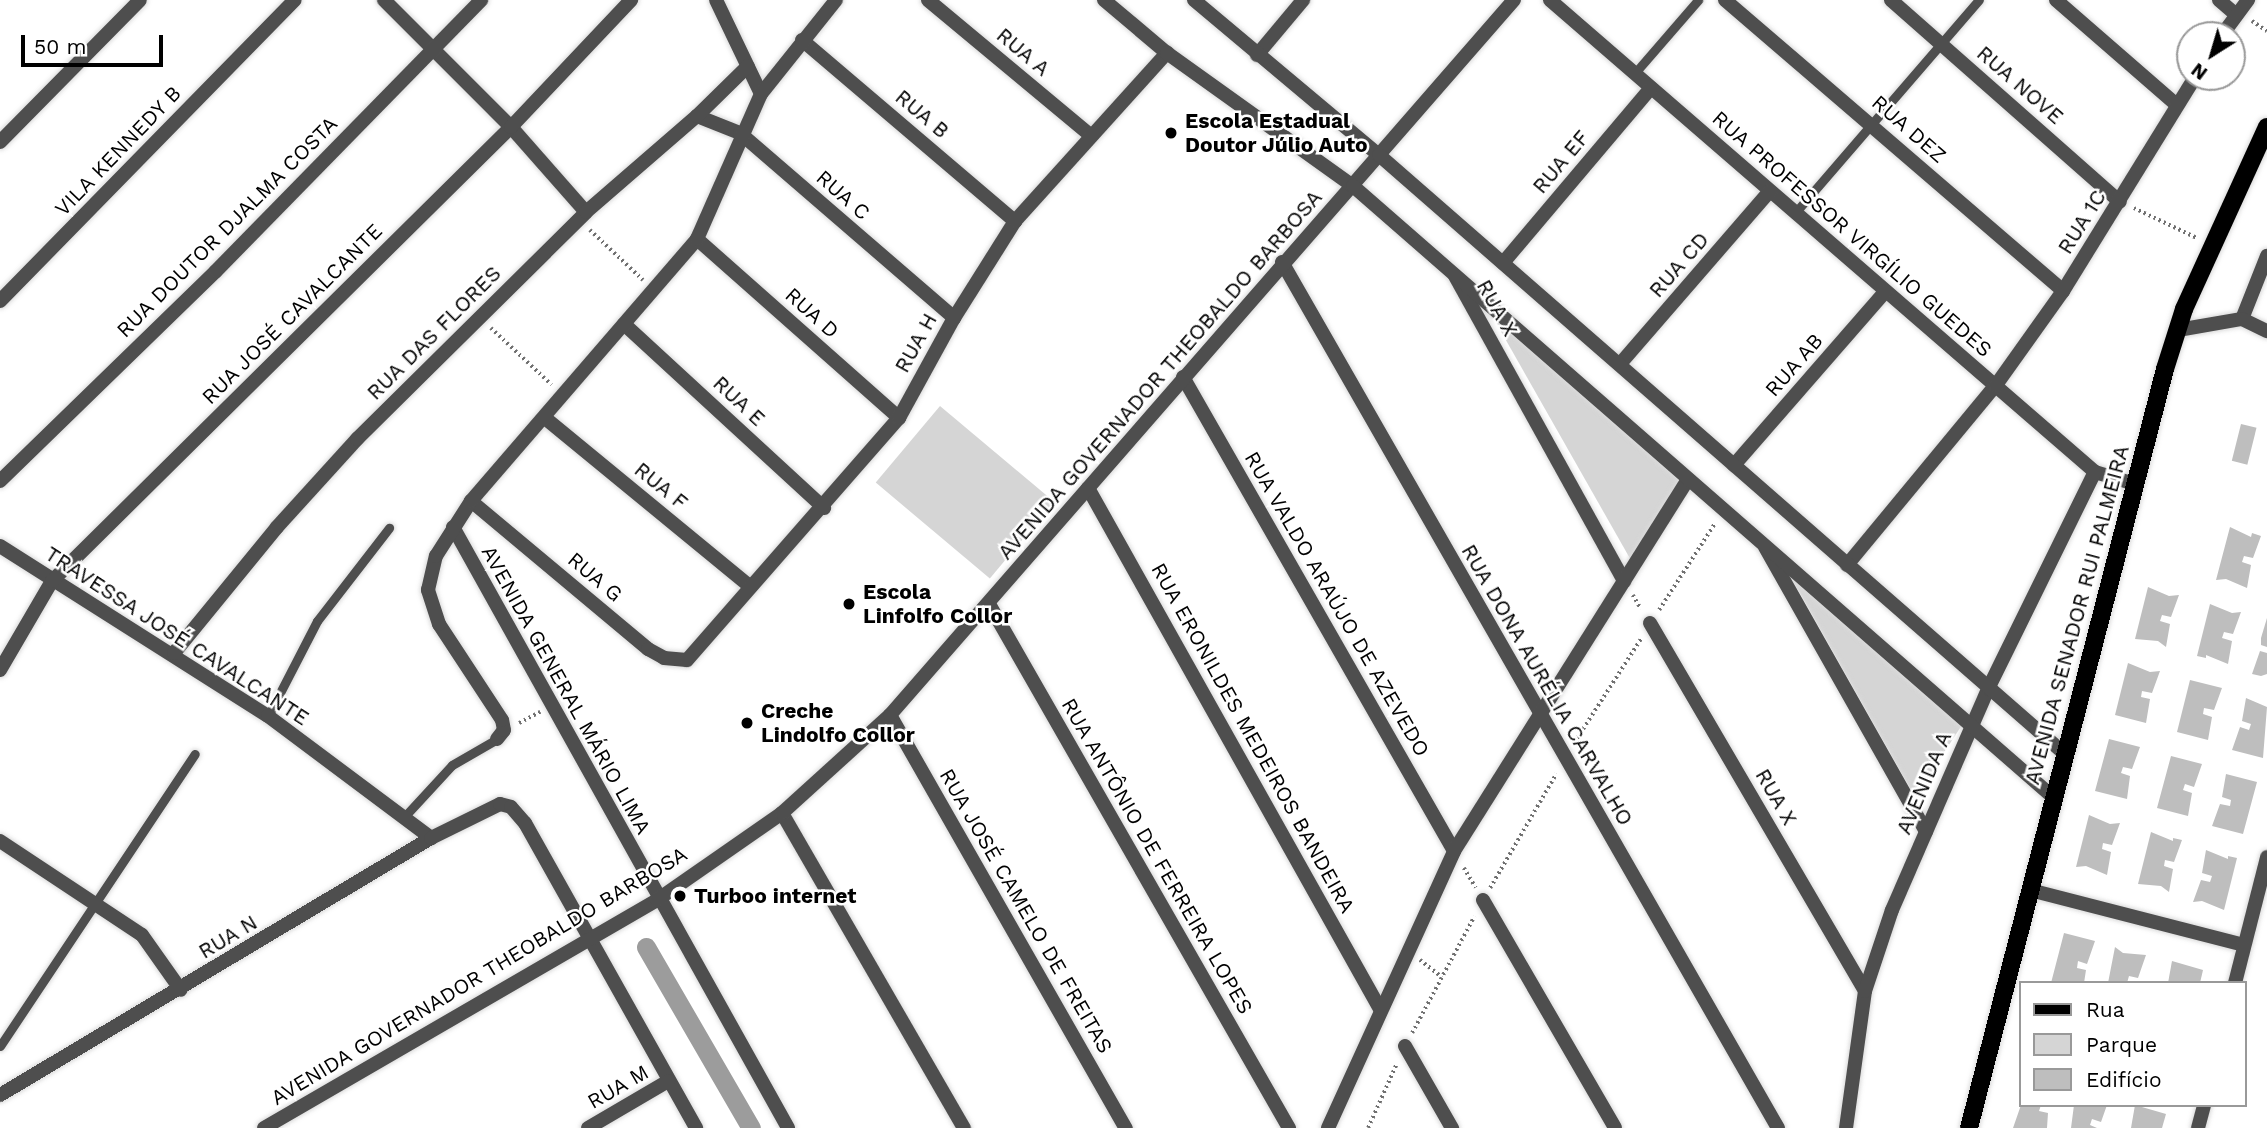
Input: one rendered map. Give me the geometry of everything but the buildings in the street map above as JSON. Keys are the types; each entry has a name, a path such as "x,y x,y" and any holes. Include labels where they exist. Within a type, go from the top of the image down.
{"main road":[{"name":"AVENIDA SENADOR RUI PALMEIRA","path":"1969,1128 2135,484 2178,330 2212,244 2261,154 2267,127"}],"street":[{"path":"0,142 140,0"},
{"name":"VILA KENNEDY B","path":"0,301 295,0"},
{"path":"384,0 511,127 582,216"},
{"name":"RUA DOUTOR DJALMA COSTA","path":"0,481 216,271 481,0"},
{"name":"RUA JOSÉ CAVALCANTE","path":"0,670 52,581 511,127 631,0"},
{"path":"716,0 761,94"},
{"path":"501,735 439,624 429,590 436,555 471,501 698,239 740,133 761,94 835,0"},
{"name":"RUA A","path":"928,0 1091,136"},
{"path":"1104,0 1167,53 1353,186 2054,798"},
{"path":"1194,0 1379,155 2065,754"},
{"path":"1257,55 1303,0"},
{"name":"AVENIDA GOVERNADOR THEOBALDO BARBOSA","path":"264,1128 653,902 782,813 890,715 989,604 1282,262 1353,186 1514,0"},
{"name":"RUA PROFESSOR VIRGÍLIO GUEDES","path":"1550,0 2095,472 2135,484"},
{"name":"RUA DEZ","path":"1725,0 1870,122 2063,291"},
{"name":"RUA NOVE","path":"1891,0 2120,202"},
{"path":"2056,0 2177,105"},
{"path":"2219,0 2236,15"},
{"path":"2232,21 2248,0"},
{"name":"RUA B","path":"802,40 1015,220"},
{"name":"RUA H","path":"698,650 751,587 824,509 899,418 954,318 1015,220 1167,53"},
{"name":"RUA DAS FLORES","path":"174,653 277,527 480,317 582,216 697,116 748,66"},
{"name":"RUA EF","path":"1503,263 1651,88"},
{"name":"RUA 1C","path":"1847,565 1996,385 2063,291 2186,91"},
{"name":"RUA C","path":"697,116 740,133 954,318"},
{"name":"RUA CD","path":"1620,364 1769,192"},
{"name":"RUA D","path":"698,239 899,418"},
{"path":"2242,319 2267,256"},
{"name":"RUA DONA AURÉLIA CARVALHO","path":"1282,262 1537,713 1778,1128"},
{"name":"RUA X","path":"1455,276 1624,581"},
{"name":"RUA AB","path":"1734,465 1885,292"},
{"path":"2178,330 2242,319 2267,331"},
{"name":"RUA E","path":"624,324 824,509"},
{"name":"RUA VALDO ARAÚJO DE AZEVEDO","path":"1183,377 1454,851"},
{"name":"RUA F","path":"545,418 751,587"},
{"name":"AVENIDA A","path":"1846,1128 1865,991 1892,910 1988,689 2095,472"},
{"path":"1328,1128 1454,851 1537,713 1689,479"},
{"name":"RUA ERONILDES MEDEIROS BANDEIRA","path":"1088,488 1380,1009"},
{"name":"RUA G","path":"471,501 648,649 676,662 687,660 698,650"},
{"name":"AVENIDA GENERAL MÁRIO LIMA","path":"453,527 653,902 788,1128"},
{"path":"1763,543 1926,832"},
{"name":"TRAVESSA JOSÉ CAVALCANTE","path":"0,546 52,581 174,653 268,716 432,838"},
{"name":"RUA ANTÔNIO DE FERREIRA LOPES","path":"989,604 1289,1128"},
{"name":"RUA X","path":"1650,623 1865,991"},
{"name":"RUA JOSÉ CAMELO DE FREITAS","path":"890,715 1126,1128"},
{"name":"RUA N","path":"0,1095 181,990 432,838 475,814 500,804 519,813 590,938"},
{"path":"782,813 964,1128"},
{"path":"0,841 142,935 181,990"},
{"path":"2235,981 2267,857"},
{"path":"2030,890 2244,945"},
{"path":"1483,900 1615,1128"},
{"path":"590,938 696,1128"},
{"path":"1405,1046 1452,1128"},
{"name":"RUA M","path":"588,1128 668,1082"},
{"path":"2198,1128 2203,1107"}],"lane":[{"path":"1634,74 1698,0"},
{"path":"1794,214 1870,122 1979,0"},
{"path":"268,716 317,621 389,528"},
{"path":"405,816 452,765 501,735"},
{"path":"0,1046 195,754"}],"path":[{"path":"2120,202 2212,244"},
{"path":"582,216 654,290"},
{"path":"480,317 564,396"},
{"path":"1368,1128 1405,1046 1442,976 1564,758 1724,509"},
{"path":"1624,581 1650,623"},
{"path":"501,735 551,707"},
{"path":"1454,851 1483,900"},
{"path":"1407,951 1442,976"}],"green space":[{"path":"1486,305 1685,481 1632,562"},
{"path":"940,406 1054,502 990,578 876,483"},
{"path":"1787,570 1962,725 1915,797"}],"waterway":[{"path":"646,947 751,1128"}],"place":[{"name":"Escola Estadual Doutor Júlio Auto","path":"1171,133"},
{"name":"Escola Linfolfo Collor","path":"849,604"},
{"name":"Creche Lindolfo Collor","path":"747,723"},
{"name":"Turboo internet","path":"680,896"}]}
